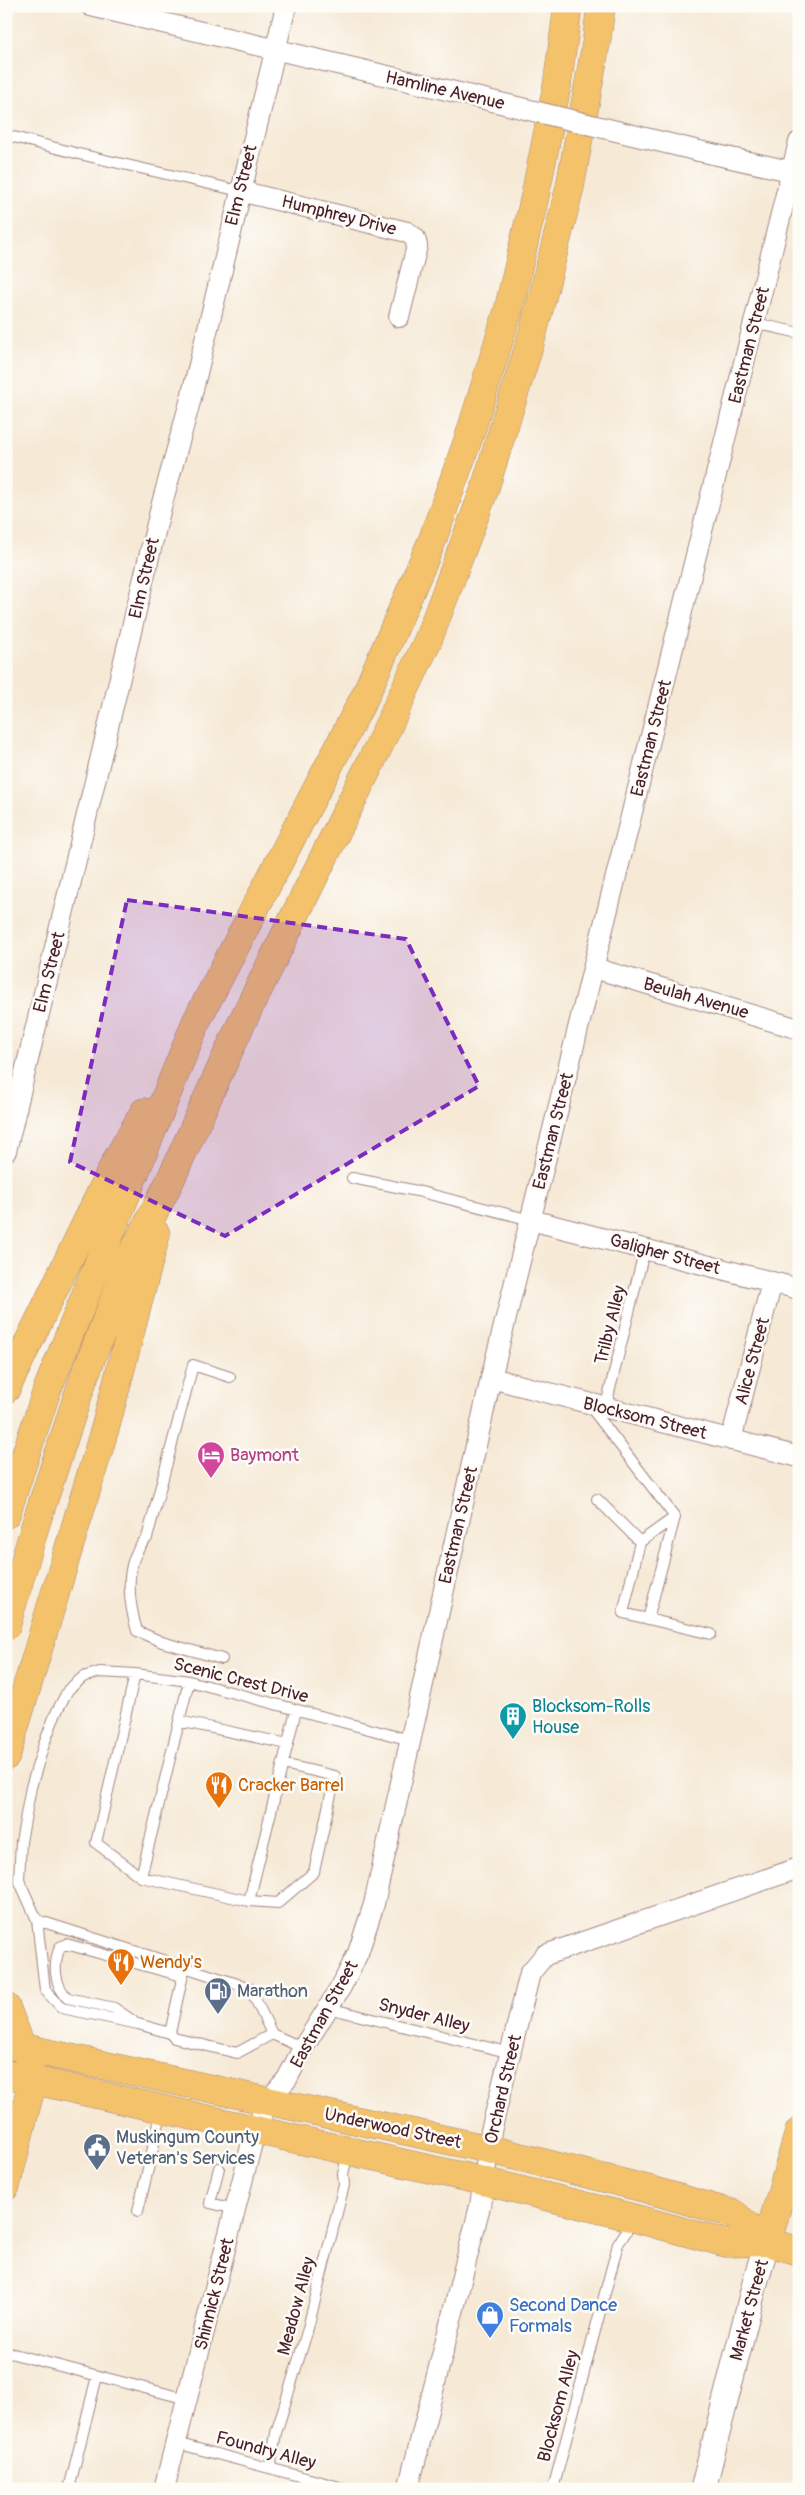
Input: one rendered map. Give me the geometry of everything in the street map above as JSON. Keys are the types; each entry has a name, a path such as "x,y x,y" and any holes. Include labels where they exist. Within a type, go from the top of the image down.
{"main road":[{"path":"6,1389 115,1163 196,1022 365,696 432,542 470,434 508,312 541,168 557,86 568,6"},
{"path":"6,1626 36,1523 83,1380 131,1256 170,1183 241,1024 377,750 428,640 484,491 533,333 570,188 601,6"},
{"path":"6,1514 47,1390 196,1022"},
{"path":"6,1756 106,1425 170,1183"},
{"path":"6,2006 14,2046 33,2080 6,2186"},
{"name":"Underwood Street","path":"14,2046 488,2149 647,2189 734,2214 767,2242"},
{"name":"Underwood Street","path":"6,2074 483,2181 726,2243 767,2242 799,2251"},
{"name":"Market Street","path":"767,2242 799,2132"}],"street":[{"name":"Hamline Avenue","path":"91,6 699,151 795,172"},
{"name":"Elm Street","path":"6,1151 161,507 190,402 274,49 286,6"},
{"name":"Eastman Street","path":"268,2101 287,2079 358,1953 374,1904 491,1378 755,323 795,172 799,142"},
{"name":"Humphrey Drive","path":"240,190 408,232 415,238 417,246 399,317"},
{"name":"Beulah Avenue","path":"594,968 799,1028"},
{"name":"Galigher Street","path":"531,1220 799,1289"},
{"name":"Alice Street","path":"731,1440 772,1282"},
{"name":"Blocksom Street","path":"491,1378 799,1457"},
{"name":"Orchard Street","path":"408,2489 480,2206 488,2149 530,1973 545,1955 799,1868"},
{"name":"Shinnick Street","path":"164,2489 255,2131 268,2101"},
{"name":"Market Street","path":"703,2489 767,2242"}],"lane":[{"path":"6,135 79,154 240,190"},
{"path":"755,323 799,333"},
{"path":"352,1178 416,1191 531,1220"},
{"name":"Trilby Alley","path":"597,1406 645,1248"},
{"path":"222,1658 162,1642 137,1631 130,1606 129,1578 138,1547 147,1538 192,1365 230,1377"},
{"path":"597,1406 675,1518 648,1619"},
{"path":"597,1499 640,1542"},
{"path":"675,1518 640,1542 623,1613 711,1634"},
{"name":"Scenic Crest Drive","path":"138,2024 62,2008 44,1990 37,1920 18,1880 21,1842 31,1787 55,1715 68,1690 83,1677 100,1672 135,1674 189,1681 410,1740"},
{"path":"135,1674 96,1843 141,1877 249,1901 278,1903 314,1872 335,1776 283,1764"},
{"path":"141,1877 189,1681"},
{"path":"249,1901 296,1710"},
{"path":"179,1721 288,1744"},
{"path":"37,1920 183,1972"},
{"path":"272,2034 237,2053 174,2038 170,2033 138,2024 114,2008 68,1998 59,1989 56,1956 60,1947 66,1944 250,1988 272,2034 303,2048"},
{"path":"170,2033 183,1972"},
{"name":"Snyder Alley","path":"328,2008 511,2053"},
{"path":"138,2211 162,2110"},
{"name":"Meadow Alley","path":"270,2468 276,2433 307,2332 342,2194 348,2151"},
{"path":"219,2168 210,2203 235,2209"},
{"name":"Blocksom Alley","path":"553,2489 618,2244 626,2232 630,2217"},
{"path":"6,2352 187,2400"},
{"path":"69,2489 97,2376"},
{"name":"Foundry Alley","path":"176,2443 347,2489"}],"highlighted area":[{"path":"127,900 406,939 479,1086 225,1236 70,1162"}],"place":[{"name":"Baymont","path":"211,1479"},
{"name":"Blocksom-Rolls House","path":"513,1740"},
{"name":"Cracker Barrel","path":"219,1809"},
{"name":"Wendy's","path":"121,1986"},
{"name":"Marathon","path":"218,2015"},
{"name":"Muskingum County Veteran's Services","path":"97,2171"},
{"name":"Second Dance Formals","path":"490,2339"}]}
